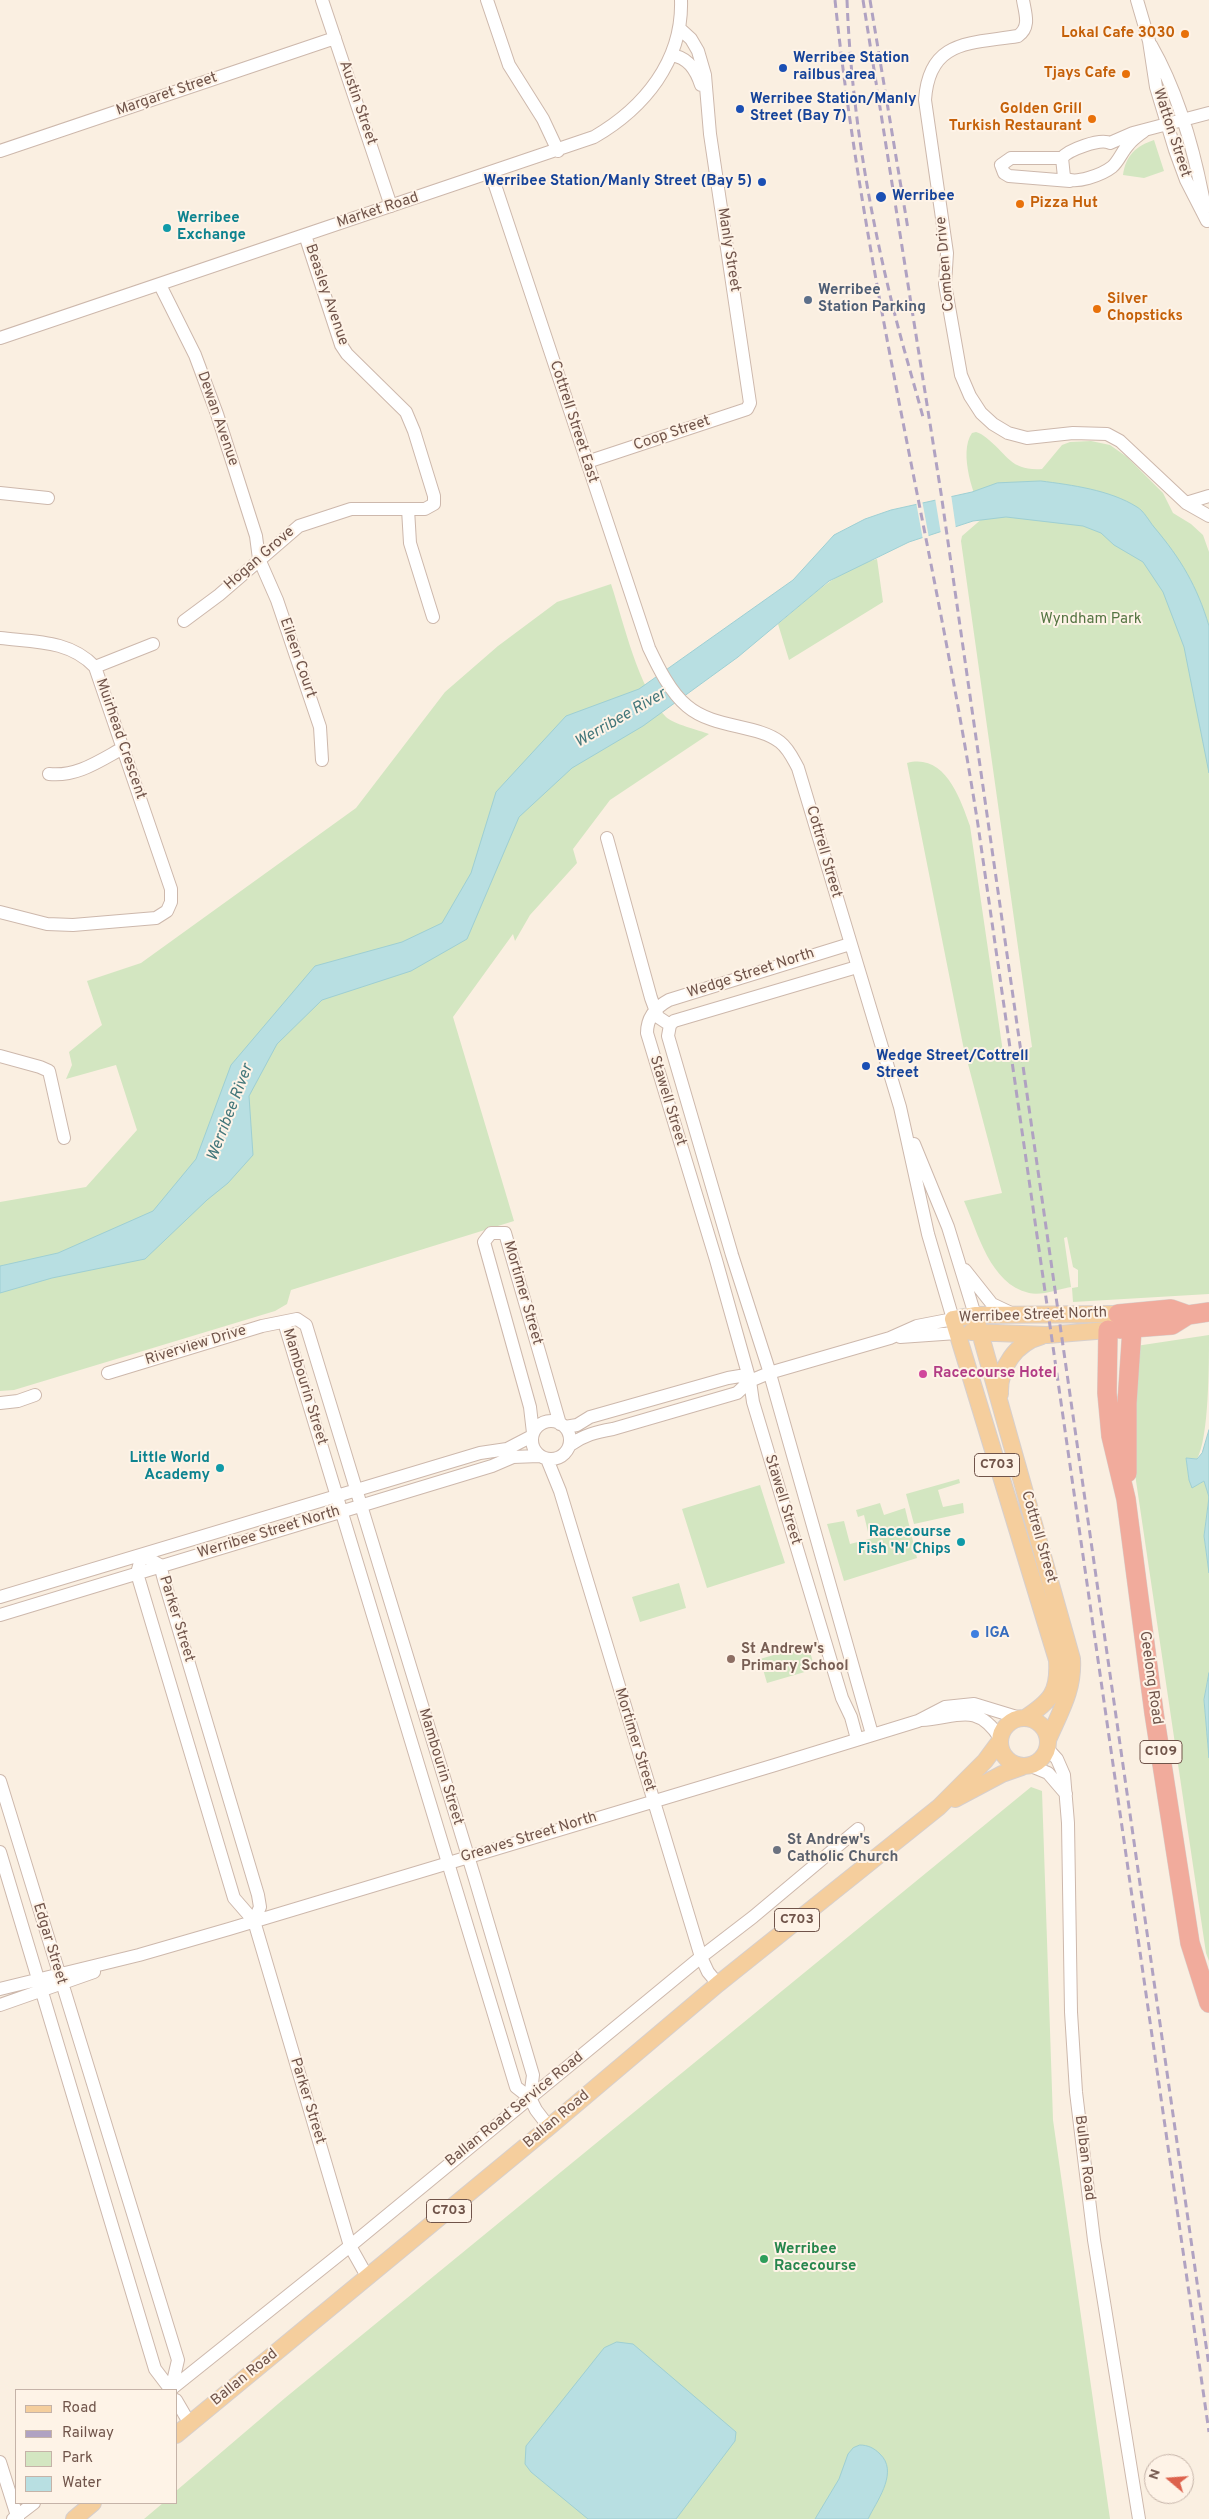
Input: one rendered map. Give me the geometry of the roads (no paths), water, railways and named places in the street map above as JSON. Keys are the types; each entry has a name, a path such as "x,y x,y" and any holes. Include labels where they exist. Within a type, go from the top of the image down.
{"highway":[{"path":"1118,1314 1171,1309 1188,1315"},
{"path":"1108,1330 1172,1325 1188,1315 1209,1312"},
{"path":"1118,1314 1132,1329"},
{"path":"1108,1330 1118,1314"},
{"name":"Geelong Road","path":"1126,1499 1127,1402 1132,1329"},
{"name":"Geelong Road","path":"1108,1330 1107,1394 1111,1436 1126,1499 1154,1713 1190,1943 1209,2003"}],"main road":[{"name":"Werribee Street North","path":"955,1326 975,1315 1118,1314"},
{"name":"Cottrell Street","path":"975,1315 1072,1659 1073,1677 1067,1700 1048,1744"},
{"name":"Werribee Street North","path":"955,1326 980,1331 1046,1335 1108,1330"},
{"name":"Cottrell Street","path":"955,1326 1036,1597 1057,1660 1057,1680 1050,1698 1023,1718"},
{"name":"C703","path":"1001,1407 1001,1381 1010,1357 1025,1343 1046,1335"},
{"path":"1036,1597 1042,1590 1045,1564"},
{"path":"1023,1718 1041,1725 1048,1744"},
{"name":"C703","path":"999,1740 1006,1726 1023,1718"},
{"path":"999,1740 1004,1757 1010,1763 1027,1766"},
{"name":"Ballan Road","path":"178,2433 368,2278 718,1984 939,1807 985,1762 999,1740"},
{"name":"C703","path":"1027,1766 1043,1757 1048,1744"},
{"name":"Ballan Road","path":"939,1807 1002,1774 1027,1766"},
{"path":"74,2519 93,2504"}],"street":[{"name":"Austin Street","path":"322,0 391,206"},
{"path":"486,0 510,65 542,118 558,151"},
{"name":"Market Road","path":"0,338 558,151 594,137 621,120 651,90 671,55 679,28 681,0"},
{"name":"Comben Drive","path":"1023,0 1027,24 1025,31 1018,36 962,45 945,53 933,67 926,80 925,100 946,253 945,284 961,375 970,396 981,413 1001,429 1027,438 1073,433 1107,434 1120,441 1186,503 1209,516"},
{"name":"Watton Street","path":"1137,0 1149,40 1156,87 1167,126 1186,180 1208,225"},
{"name":"Manly Street","path":"679,28 691,39 698,51 705,75 706,102 751,399"},
{"name":"Margaret Street","path":"0,151 335,38"},
{"name":"Watton Street","path":"1149,40 1165,72 1183,121 1208,225"},
{"name":"Manly Street","path":"671,55 682,58 695,71 706,102"},
{"path":"1144,131 1128,145 1116,162 1107,170 1077,181 1009,176 1004,172 1001,165 1011,158 1062,158 1071,150 1103,141 1110,143 1144,131 1209,113"},
{"path":"1110,143 1115,150 1116,162"},
{"path":"1062,158 1064,177 1070,181"},
{"name":"Cottrell Street East","path":"491,173 649,648 660,669"},
{"name":"Beasley Avenue","path":"305,235 344,350 400,404 409,419 434,496 433,506"},
{"name":"Dewan Avenue","path":"160,285 195,355 253,528 259,559"},
{"name":"Coop Street","path":"587,462 747,409 751,399"},
{"path":"0,493 48,498"},
{"path":"1186,503 1209,496"},
{"name":"Hogan Grove","path":"184,621 290,532 306,523 351,509 425,509 433,506"},
{"path":"408,509 410,543 433,617"},
{"name":"Eileen Court","path":"259,559 277,600 320,727 322,760"},
{"name":"Muirhead Crescent","path":"0,638 58,644 74,650 95,667 171,889 169,909 156,918 73,925 47,924 0,912"},
{"path":"95,667 153,644"},
{"name":"Cottrell Street","path":"660,669 680,700 696,713 722,724 761,734 780,742 790,752 803,784 900,1107 928,1234 955,1326"},
{"path":"49,774 63,775 76,773 123,748"},
{"path":"607,838 656,1010 662,1021 670,1025"},
{"name":"Wedge Street North","path":"656,1010 669,1000 850,944"},
{"name":"Wedge Street North","path":"670,1025 674,1021 857,967"},
{"name":"Stawell Street","path":"656,1010 647,1027 648,1041 716,1260 750,1380 753,1402 842,1698 851,1717 857,1739"},
{"name":"Stawell Street","path":"670,1025 668,1036 732,1255 769,1373 872,1734"},
{"path":"0,1056 48,1065 64,1138"},
{"name":"Cottrell Street","path":"900,1107 948,1227 975,1315"},
{"path":"695,1192 712,1188"},
{"name":"Mortimer Street","path":"533,1434 530,1408 484,1242 490,1233 505,1233 563,1426"},
{"path":"716,1260 732,1255"},
{"path":"957,1257 972,1280 992,1304 999,1309 1019,1315"},
{"name":"Mambourin Street","path":"530,2098 532,2074 468,1856 306,1324 297,1318 284,1322 446,1863 516,2087 530,2098 536,2110 549,2127"},
{"name":"Riverview Drive","path":"108,1373 262,1326 284,1322"},
{"name":"Werribee Street North","path":"566,1451 582,1437 592,1433 613,1429 737,1393 750,1380 769,1373 890,1338 917,1326 955,1326"},
{"name":"Werribee Street North","path":"563,1426 577,1425 590,1417 728,1378 740,1376 750,1380"},
{"path":"0,1403 18,1401 35,1395"},
{"path":"554,1421 563,1426 570,1439 566,1451 543,1458 533,1447 533,1434 542,1423 554,1421"},
{"name":"Werribee Street North","path":"0,1596 142,1555 480,1452 507,1449 533,1434"},
{"name":"Mortimer Street","path":"560,1490 566,1451"},
{"name":"Werribee Street North","path":"0,1615 492,1466 512,1457 543,1458"},
{"name":"Mortimer Street","path":"543,1458 560,1490 700,1957 708,1972 718,1984"},
{"name":"Parker Street","path":"254,1921 260,1907 258,1895 160,1565 142,1555 137,1573 234,1898 254,1921 350,2246 368,2278"},
{"name":"Greaves Street North","path":"918,1721 937,1710 966,1703 1023,1718"},
{"name":"Greaves Street North","path":"0,2005 42,1992 60,1980 139,1955 918,1721 966,1714 977,1715 991,1724 999,1740"},
{"name":"Bulban Road","path":"1048,1744 1060,1764 1066,1794 1071,2012 1076,2092 1094,2240 1139,2519"},
{"path":"1027,1766 1048,1772 1066,1794"},
{"name":"Edgar Street","path":"0,1781 178,2360 171,2389"},
{"name":"Ballan Road Service Road","path":"172,2389 350,2246 700,1957 753,1917 858,1829"},
{"name":"Edgar Street","path":"0,1852 155,2369 170,2389"},
{"name":"Greaves Street North","path":"0,1990 38,1979 60,1980"},
{"path":"78,2115 99,2107"},
{"path":"178,2403 190,2424"},
{"path":"0,2462 16,2518 33,2504"}],"water":[{"name":"Werribee River","path":"1041,481 1103,492 1137,507 1164,539 1187,574 1199,598 1209,626 1209,773 1184,647 1163,592 1143,562 1114,545 1101,533 1083,526 1006,517 973,521 909,542 829,581 738,657 643,726 572,768 519,817 467,939 411,971 322,1000 277,1044 249,1096 253,1155 228,1183 207,1200 145,1259 52,1278 0,1293 0,1266 58,1253 153,1211 196,1159 231,1065 315,966 402,942 442,923 471,873 496,792 566,716 639,689 793,580 834,535 865,519 891,510 972,492 997,483"},
{"path":"1209,1430 1209,1497 1204,1481 1192,1488 1186,1458 1197,1459 1202,1453"},
{"path":"1209,1497 1209,1573 1204,1536"},
{"path":"1209,1673 1209,1758 1204,1700"},
{"path":"617,2342 633,2344 736,2432 735,2441 676,2519 588,2519 531,2472 525,2464 526,2446 604,2348"},
{"path":"860,2445 868,2446 878,2452 885,2461 887,2468 887,2476 882,2493 868,2519 815,2519 839,2479 848,2454 853,2448"}],"railway":[{"path":"835,0 848,104 864,207 901,413 942,619 978,825 1209,2432"},
{"path":"847,0 852,78 862,155 884,269 923,417"},
{"path":"863,0 941,493 1209,2366"},
{"path":"870,0 908,229"}],"place":[{"name":"Lokal Cafe 3030","path":"1185,34"},
{"name":"Werribee Station railbus area","path":"783,68"},
{"name":"Tjays Cafe","path":"1126,74"},
{"name":"Werribee Station/Manly Street (Bay 7)","path":"740,109"},
{"name":"Golden Grill Turkish Restaurant","path":"1092,119"},
{"name":"Werribee Station/Manly Street (Bay 5)","path":"762,182"},
{"name":"Werribee","path":"881,197"},
{"name":"Pizza Hut","path":"1020,204"},
{"name":"Werribee Exchange","path":"167,228"},
{"name":"Werribee Station Parking","path":"808,300"},
{"name":"Silver Chopsticks","path":"1097,309"},
{"name":"Wedge Street/Cottrell Street","path":"866,1066"},
{"name":"Racecourse Hotel","path":"923,1374"},
{"name":"Little World Academy","path":"220,1468"},
{"name":"Racecourse Fish 'N' Chips","path":"961,1542"},
{"name":"IGA","path":"975,1634"},
{"name":"St Andrew's Primary School","path":"731,1659"},
{"name":"St Andrew's Catholic Church","path":"777,1850"},
{"name":"Werribee Racecourse","path":"764,2259"}],"park label":[{"name":"Wyndham Park","path":"1091,620"}]}
